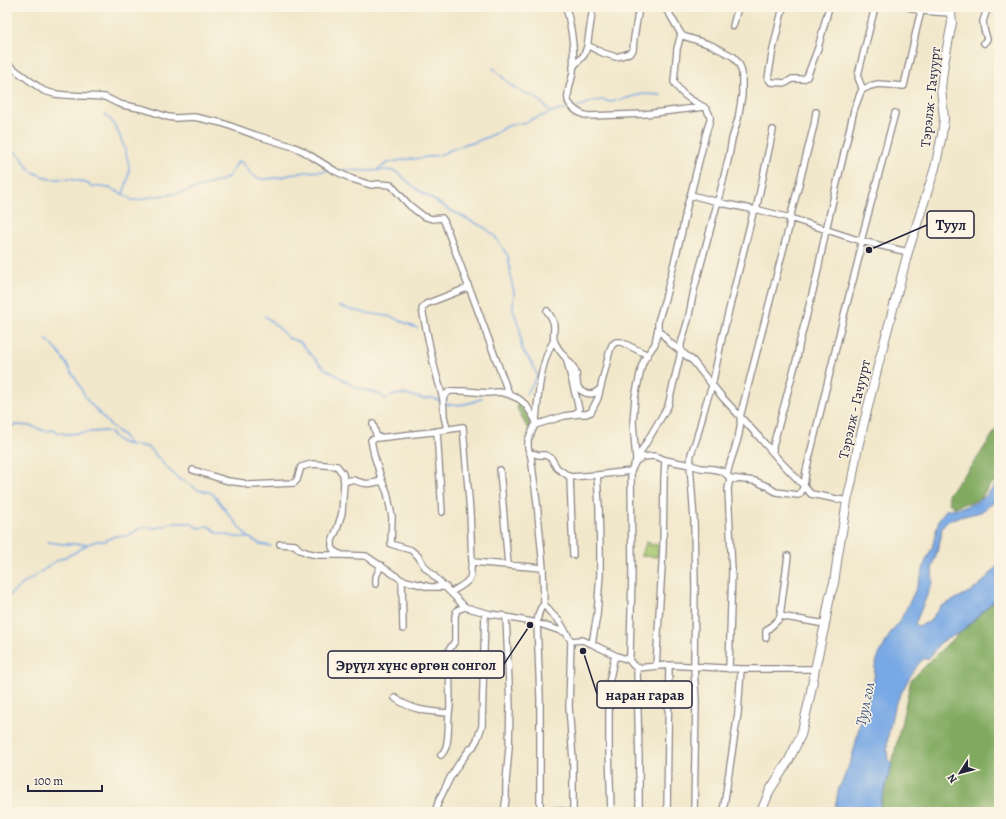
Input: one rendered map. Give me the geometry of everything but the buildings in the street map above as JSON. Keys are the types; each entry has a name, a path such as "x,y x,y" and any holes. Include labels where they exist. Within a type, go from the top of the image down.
{"main road":[{"name":"Тэрэлж - Гачуурт","path":"761,812 770,790 789,760 801,735 810,698 830,596 834,583 847,501 857,451 908,252 934,168 942,136 944,113 941,88 952,23 951,10"}],"street":[{"path":"566,7 574,46 572,78 568,98 569,104 581,114 589,116 645,114 704,107"},
{"path":"573,67 584,55 587,47 593,7"},
{"path":"587,47 589,46 604,53 616,56 631,52 633,50 639,7"},
{"path":"629,660 632,572 632,471 636,461 668,406 694,290 738,119 742,94 742,73 740,66 734,57 711,45 683,36 664,7"},
{"path":"733,26 738,7"},
{"path":"783,7 768,78 772,82 786,83 792,79 803,79 807,77 818,48 829,7"},
{"path":"773,453 773,446 797,358 816,279 854,110 862,90 862,85 858,79 858,75 875,7"},
{"path":"908,7 921,11 951,10"},
{"path":"984,43 987,39 983,21 987,7 999,9"},
{"path":"862,90 878,84 904,86 921,11"},
{"path":"636,461 633,422 635,397 642,365 655,344 658,322 710,120 707,110 688,99 674,82 677,49 681,34"},
{"path":"7,64 44,91 65,96 105,97 123,105 144,109 168,117 194,117 222,123 294,147 352,179 371,185 379,184 391,186 409,205 423,216 432,219 442,218 450,235 510,395"},
{"path":"729,669 732,572 728,489 729,465 738,438 741,422 740,417 789,227 816,112"},
{"path":"636,461 643,457 658,456 665,460 722,471 728,476 755,482 769,487 776,492 800,494 804,486 806,471 859,257 861,242 895,113"},
{"path":"694,812 696,701 694,666 694,520 690,464 691,454 712,386 735,284 753,213 756,210 773,130"},
{"path":"691,195 790,218 861,242 908,252"},
{"path":"447,430 443,399 422,309 426,304 469,288"},
{"path":"547,311 554,325 554,340 544,365 538,389 535,423 528,440 528,448 537,503 543,568 544,604 560,622 571,641 569,707 573,760 573,812"},
{"path":"658,327 669,342 693,361 712,386 778,460 811,494 847,501"},
{"path":"554,340 576,373 578,389 590,395 600,390"},
{"path":"535,423 590,412 598,398 610,350 612,345 616,342 621,342 648,355"},
{"path":"567,361 579,409 576,414"},
{"path":"443,399 450,391 488,393 498,392 510,395 519,399 526,405 535,423"},
{"path":"373,424 377,438"},
{"path":"451,592 468,581 470,578 470,567 472,562 470,512 463,427 371,440 374,455 387,492 392,517 391,544 411,550 418,556 425,567 465,606 485,613 537,623 567,633"},
{"path":"437,431 442,512"},
{"path":"529,452 551,458 557,468 570,477 632,471"},
{"path":"656,666 663,548 665,460"},
{"path":"193,470 228,482 248,484 294,483 298,480 301,467 312,464 337,466 343,474 344,482 342,513 332,541 332,547 335,552 342,555"},
{"path":"500,470 508,565"},
{"path":"592,644 597,615 600,561 597,475"},
{"path":"570,477 572,555"},
{"path":"344,482 355,480 369,484 382,481"},
{"path":"280,544 295,545 300,550 318,555 331,554 366,556 402,580 430,587 446,587"},
{"path":"766,638 766,631 779,619 780,616 788,556"},
{"path":"472,562 543,568"},
{"path":"376,584 376,576 381,565"},
{"path":"402,580 403,630"},
{"path":"540,812 540,697 537,623 538,615 544,604"},
{"path":"441,755 446,748 449,722 449,650 455,641 455,616 457,610 465,606"},
{"path":"435,812 450,778 458,764 470,749 474,747 482,726 485,613"},
{"path":"780,616 825,624"},
{"path":"504,812 509,747 510,706 506,617"},
{"path":"571,641 582,640 592,644 616,656 629,660 637,668 656,666 694,666 741,670 815,669"},
{"path":"611,812 609,683 616,656"},
{"path":"667,812 669,666"},
{"path":"637,668 639,812"},
{"path":"723,812 738,713 741,670"},
{"path":"395,698 401,703 421,710 449,713"},
{"path":"552,812 556,810 567,812"}],"green space":[{"path":"519,403 522,403 526,408 531,422 530,428 528,428 517,410"},
{"path":"999,425 999,478 989,486 981,498 970,503 965,503 954,507 949,503 948,494 976,460"},
{"path":"646,542 650,542 650,546 654,544 658,545 658,557 641,556"},
{"path":"999,596 999,812 878,812 892,764 911,680"}],"water":[{"path":"999,481 999,496 993,503 981,512 952,519 945,523 942,527 941,537 932,570 933,581 915,624 918,626 929,622 940,607 973,590 985,580 999,564 999,596 961,632 939,644 928,659 923,659 908,680 894,707 888,736 887,750 888,760 892,764 878,812 834,812 839,787 851,760 855,746 862,713 874,679 878,657 891,632 901,619 914,593 932,548 939,519 946,510 968,506 978,501"}],"waterway":[{"path":"493,68 512,86 538,99 552,112"},
{"path":"575,108 594,101 603,100 611,102 643,94 661,95"},
{"path":"378,169 388,163 401,160 440,155 468,143 473,143 490,136 505,127 517,123 523,124 552,112 572,110"},
{"path":"105,114 114,124 124,146 128,161 128,181 123,194"},
{"path":"7,152 17,153 29,169 49,179 70,179 86,183 91,186 109,188 132,200 140,200 154,196 184,192 220,181 227,178 238,161 244,164 253,176 262,179 307,172 331,171"},
{"path":"339,170 394,171 400,174 418,190 450,210 485,228 494,235 508,256 514,292 513,309 520,330 521,344 523,351 532,363 537,375 526,394"},
{"path":"339,306 358,312 391,317 417,328"},
{"path":"265,316 288,338 300,342 324,368 355,387 379,394 385,399 402,394 423,399 433,398 440,401"},
{"path":"46,339 64,360 87,400 109,424 122,434 129,444"},
{"path":"445,404 464,404 482,398"},
{"path":"7,427 17,425 31,426 45,431 53,430 58,433 69,434 104,431 109,432 125,444 147,447 179,479 198,490 209,492 214,495 248,537 260,544 271,546"},
{"path":"7,597 56,561 74,553 88,544 97,541 105,541 115,536 127,536 143,527 155,528 170,523 191,523 196,527 201,528 207,526 212,528 217,533 249,538"},
{"path":"48,542 62,544 86,544"}],"place":[{"name":"Туул","path":"869,250"},
{"name":"Эрүүл хүнс өргөн сонгол","path":"530,625"},
{"name":"наран гарав","path":"583,651"}],"water label":[{"name":"Туул гол","path":"865,704"}]}
